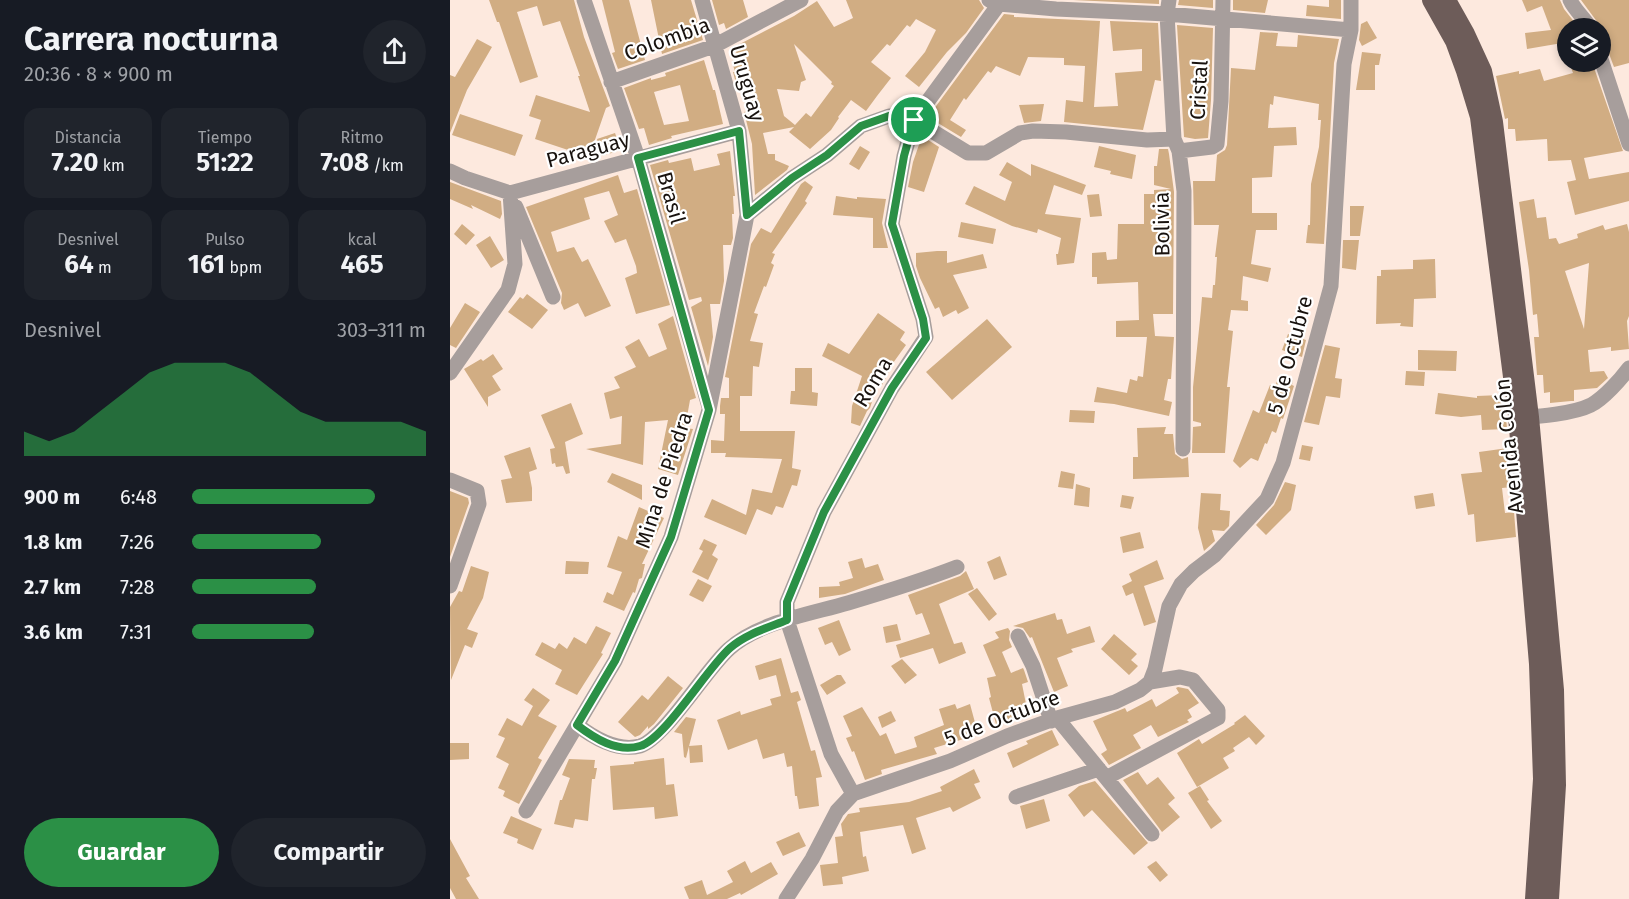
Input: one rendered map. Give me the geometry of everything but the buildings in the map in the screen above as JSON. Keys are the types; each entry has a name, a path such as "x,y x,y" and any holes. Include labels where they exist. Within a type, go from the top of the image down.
{"main road":[{"name":"Avenida Colón","path":"1431,0 1454,42 1479,117 1523,417 1542,779 1534,899"},
{"name":"Avenida Colón","path":"1447,0 1483,70 1494,122 1523,417 1555,690 1557,785 1550,899"}],"street":[{"name":"Brasil","path":"584,0 638,158 709,410"},
{"name":"Uruguay","path":"702,0 739,131 747,215"},
{"name":"Colombia","path":"611,82 714,46 801,0"},
{"name":"Cristal","path":"1177,145 1212,147 1217,144 1221,101 1223,0"},
{"name":"5 de Octubre","path":"853,794 950,761 1007,736 1054,719 1116,702 1140,690 1150,682 1169,606 1181,584 1215,555 1267,499 1283,463 1331,286 1344,64 1351,30 1351,0"},
{"path":"1570,0 1575,10 1583,18"},
{"path":"996,1 1168,7 1222,20 1351,30"},
{"name":"Roma","path":"853,794 831,754 787,620 787,602 824,512 892,388 926,338 923,319 892,224 904,156 914,120 996,1"},
{"name":"Bolivia","path":"1168,7 1177,145 1184,191 1183,449"},
{"path":"1605,72 1629,144"},
{"path":"747,215 792,178 827,155 861,126 889,116 914,120 968,153 986,153 1020,134 1044,131 1147,140 1177,145"},
{"name":"Paraguay","path":"510,193 739,131"},
{"path":"450,171 510,193 553,297"},
{"path":"450,373 508,290 515,264 510,193"},
{"name":"Mina de Piedra","path":"526,811 615,661 671,537 709,410 747,215"},
{"path":"1523,417 1563,412 1590,405 1620,380 1629,368"},
{"path":"450,480 477,491 479,498 479,504 454,564 450,586"},
{"path":"577,725 592,736 613,746 629,747 648,743 728,650 742,638 787,620 917,582 957,567"},
{"path":"1018,636 1033,666 1054,719 1152,834"},
{"path":"1016,797 1103,774 1218,718 1218,710 1193,680 1180,677 1150,682"},
{"path":"786,899 812,859 837,811 853,794"}],"route":[{"path":"889,116 914,120 904,156 892,224 923,319 926,338 892,388 824,512 787,602 787,620 742,638 728,650 648,743 639,747 613,746 592,736 577,725 615,661 671,537 709,410 638,158 739,131 747,215 792,178 827,155 861,126 889,116"}]}
